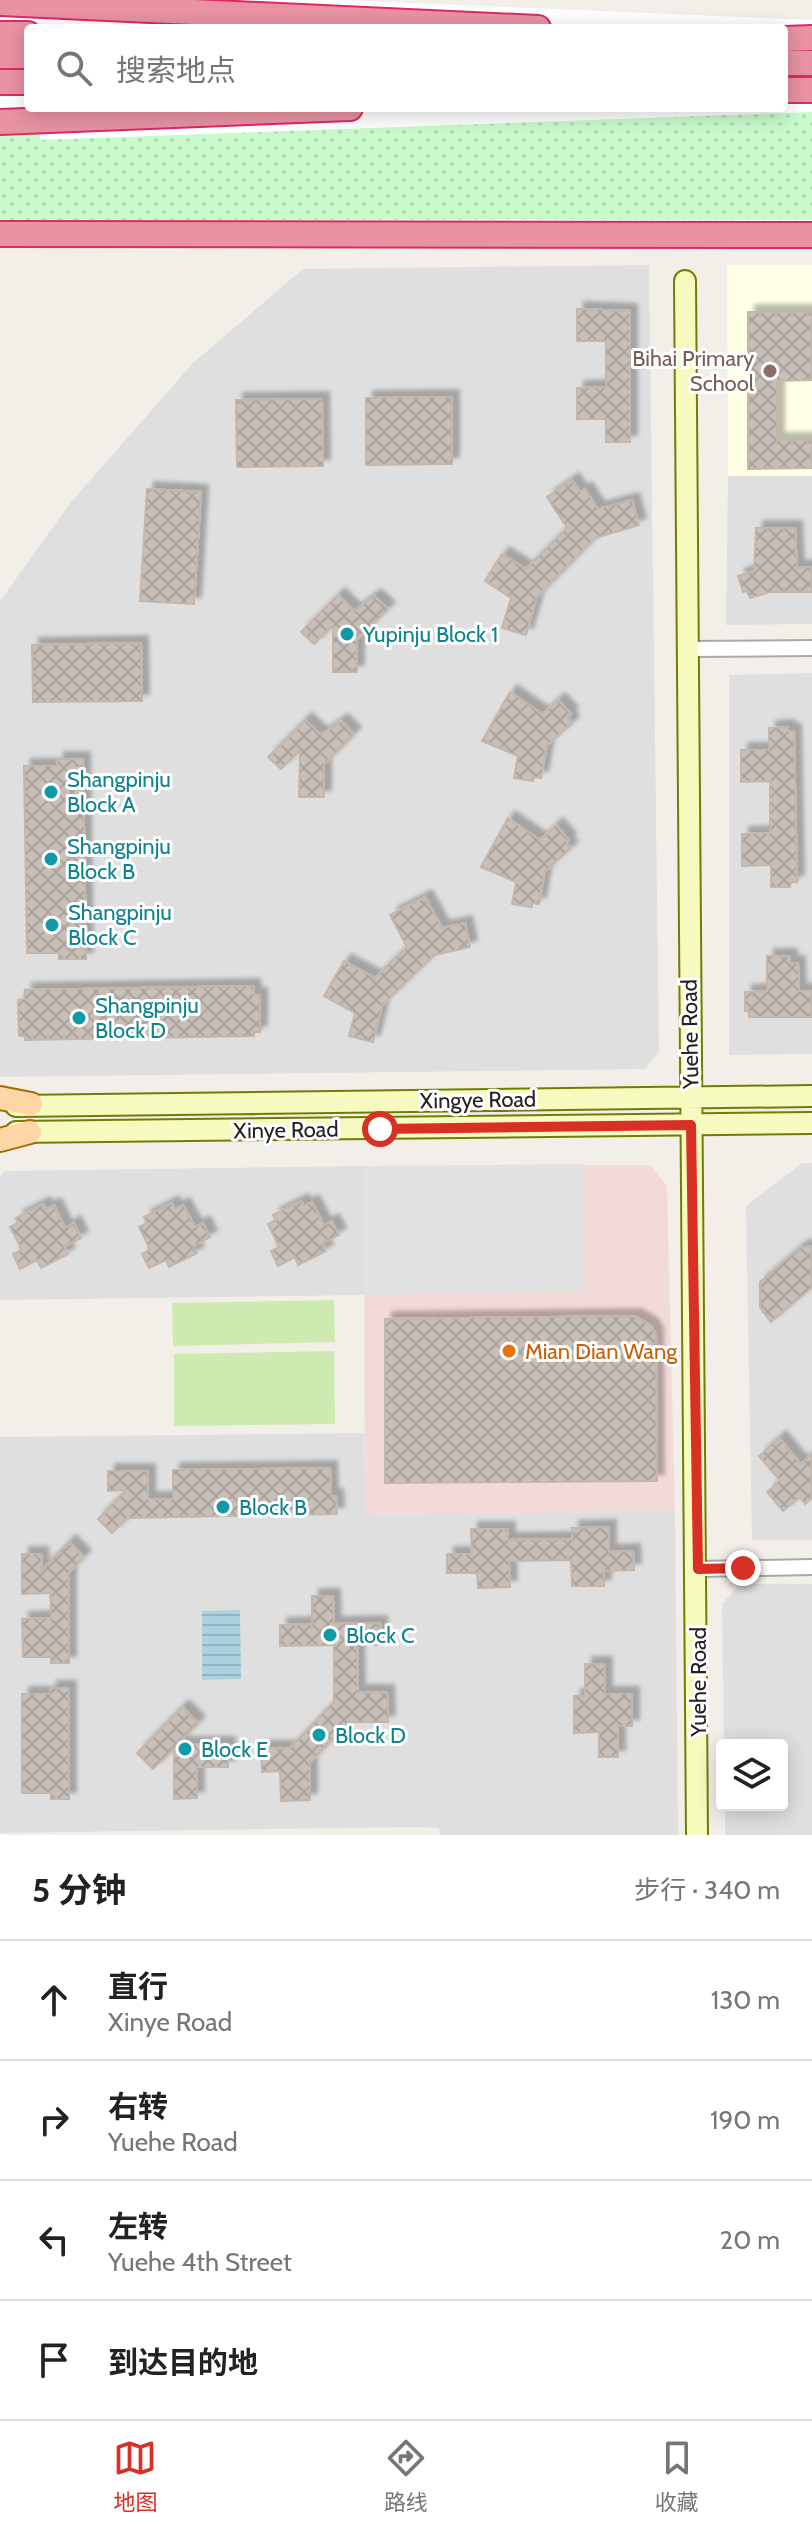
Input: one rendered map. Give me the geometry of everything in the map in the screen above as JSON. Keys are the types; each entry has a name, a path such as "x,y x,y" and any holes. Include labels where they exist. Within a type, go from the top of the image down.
{"highway":[{"path":"0,3 452,24"},
{"path":"0,34 24,34"},
{"path":"0,56 24,56"},
{"path":"788,63 812,63"},
{"path":"0,82 24,82"},
{"path":"788,91 812,90"},
{"path":"0,122 250,112"},
{"path":"0,234 812,235"}],"main road":[{"name":"Yuehe Road","path":"685,281 691,1125 698,1569 697,1835"},
{"name":"Xingye Road","path":"0,1107 31,1104 812,1096"},
{"path":"0,1098 31,1104"},
{"name":"Xinye Road","path":"0,1133 812,1123"},
{"path":"0,1140 30,1132"}],"street":[{"path":"687,649 812,648"},
{"path":"698,1569 812,1567"}],"shaded area":[{"path":"649,265 659,1051 645,1069 0,1077 0,601 71,502 193,363 303,269"},
{"name":"Bihai Primary School","path":"727,265 812,265 812,476 728,476"},
{"path":"728,476 812,476 812,624 726,625"},
{"path":"812,673 812,1054 729,1055 729,675"},
{"path":"802,1163 812,1163 812,1540 752,1540 746,1206"},
{"path":"584,1164 585,1291 365,1295 364,1166"},
{"path":"650,1165 667,1186 675,1511 365,1515 364,1166"},
{"path":"364,1166 365,1295 0,1300 0,1176 5,1171"},
{"path":"364,1433 366,1515 675,1511 678,1835 440,1835 439,1828 412,1827 0,1833 0,1437"},
{"path":"740,1584 812,1584 812,1835 725,1835 725,1811 788,1811 788,1739 724,1739 722,1604"}],"green space":[{"path":"0,74 24,103 24,112 788,112 788,104 812,82 812,219 0,220"},
{"path":"334,1300 335,1342 173,1346 172,1303"},
{"path":"334,1351 335,1424 174,1426 174,1354"}],"water":[{"path":"240,1610 241,1679 202,1680 202,1611"}],"pier":[{"path":"41,0 341,0 812,20 812,112 40,140 40,112 788,112 788,24 24,24 24,110 0,110 0,14"}],"building":[{"path":"577,309 630,311 630,442 606,442 606,419 577,419 577,388 606,387 606,341 577,341"},
{"path":"748,312 812,312 812,380 777,381 777,440 812,440 812,468 748,469"},
{"path":"452,397 452,464 366,465 366,398"},
{"path":"322,399 323,466 237,467 236,400"},
{"path":"572,480 580,492 585,489 598,509 632,500 639,525 595,538 537,597 526,635 502,628 511,598 485,581 502,554 526,569 567,528 547,497"},
{"path":"147,489 201,492 194,604 140,601"},
{"path":"756,528 795,528 797,568 812,567 812,592 770,592 750,598 747,591 743,592 738,576 754,571"},
{"name":"Yupinju Block 1","path":"338,595 354,611 374,596 388,609 357,639 357,672 333,672 333,625 314,644 301,632"},
{"path":"141,643 142,701 33,702 32,645"},
{"path":"510,692 542,714 558,700 571,714 568,717 572,723 547,745 541,778 534,777 533,781 514,778 518,756 482,741"},
{"path":"305,720 321,735 341,721 354,734 324,764 324,797 299,797 300,750 281,769 268,757"},
{"path":"788,727 788,731 794,731 797,882 791,882 790,887 771,887 771,865 742,866 742,834 770,833 770,781 741,782 741,750 769,750 769,728"},
{"path":"57,759 83,759 86,959 59,959 59,953 27,953 24,766 57,766"},
{"path":"508,818 540,840 556,825 569,840 566,843 571,848 545,871 539,904 532,903 532,907 512,904 516,882 481,867"},
{"path":"425,897 442,928 465,923 470,947 434,955 382,1005 373,1042 349,1036 355,1013 324,996 344,961 375,978 407,947 390,915"},
{"path":"767,956 790,956 790,963 798,963 799,991 812,991 812,1017 749,1017 749,1011 745,1011 745,992 767,991"},
{"path":"253,986 254,995 260,995 260,1032 254,1032 254,1036 25,1040 25,1036 19,1036 18,1000 25,999 25,990"},
{"path":"301,1201 304,1206 312,1202 324,1225 332,1221 339,1235 322,1243 326,1251 298,1265 295,1257 278,1266 271,1251 279,1247 268,1224 276,1220 273,1215"},
{"path":"172,1203 175,1209 183,1205 195,1227 203,1223 210,1237 193,1246 197,1253 169,1267 166,1260 149,1268 142,1254 150,1249 139,1227 147,1223 144,1217"},
{"path":"43,1204 46,1209 54,1205 65,1228 74,1223 81,1238 64,1246 68,1254 41,1268 37,1260 20,1269 13,1254 22,1250 10,1227 18,1223 16,1218"},
{"path":"812,1246 812,1287 771,1322 760,1308 760,1282 800,1248"},
{"path":"635,1316 651,1326 656,1335 657,1481 385,1483 385,1319"},
{"path":"779,1438 801,1464 812,1454 812,1498 805,1504 800,1497 783,1511 767,1492 780,1481 759,1456"},
{"name":"Block B","path":"330,1468 331,1496 336,1496 337,1514 127,1518 112,1533 98,1519 126,1490 108,1491 108,1471 148,1471 148,1499 173,1499 173,1470"},
{"path":"609,1527 609,1552 633,1551 634,1570 604,1571 604,1586 572,1586 571,1560 509,1561 510,1587 478,1588 477,1573 447,1573 447,1554 472,1554 471,1529 508,1529 508,1540 572,1539 572,1528"},
{"path":"69,1542 84,1557 69,1572 69,1663 51,1663 51,1657 23,1657 22,1619 51,1618 51,1606 50,1593 22,1594 22,1554 41,1554 42,1570"},
{"name":"Block D","path":"312,1596 333,1596 334,1624 380,1623 381,1645 357,1645 358,1692 387,1692 388,1722 349,1722 310,1762 310,1800 281,1801 280,1771 262,1772 261,1748 290,1748 334,1702 334,1645 280,1646 280,1625 312,1624"},
{"path":"585,1664 605,1664 605,1694 632,1694 632,1726 618,1726 618,1757 599,1757 599,1732 574,1733 574,1696 585,1696"},
{"path":"50,1688 69,1688 69,1799 51,1799 51,1793 22,1793 22,1694 50,1694"},
{"name":"Block E","path":"182,1707 198,1723 177,1744 228,1744 228,1767 197,1767 197,1798 174,1799 174,1748 153,1769 137,1753"}],"place":[{"name":"Bihai Primary School","path":"770,371"},
{"name":"Yupinju Block 1","path":"347,634"},
{"name":"Shangpinju Block A","path":"51,792"},
{"name":"Shangpinju Block B","path":"51,859"},
{"name":"Shangpinju Block C","path":"52,925"},
{"name":"Shangpinju Block D","path":"79,1018"},
{"name":"Mian Dian Wang","path":"509,1351"},
{"name":"Block B","path":"223,1507"},
{"name":"Block C","path":"330,1635"},
{"name":"Block D","path":"319,1735"},
{"name":"Block E","path":"185,1749"}],"route":[{"path":"380,1129 691,1125 698,1569 743,1568"}]}
